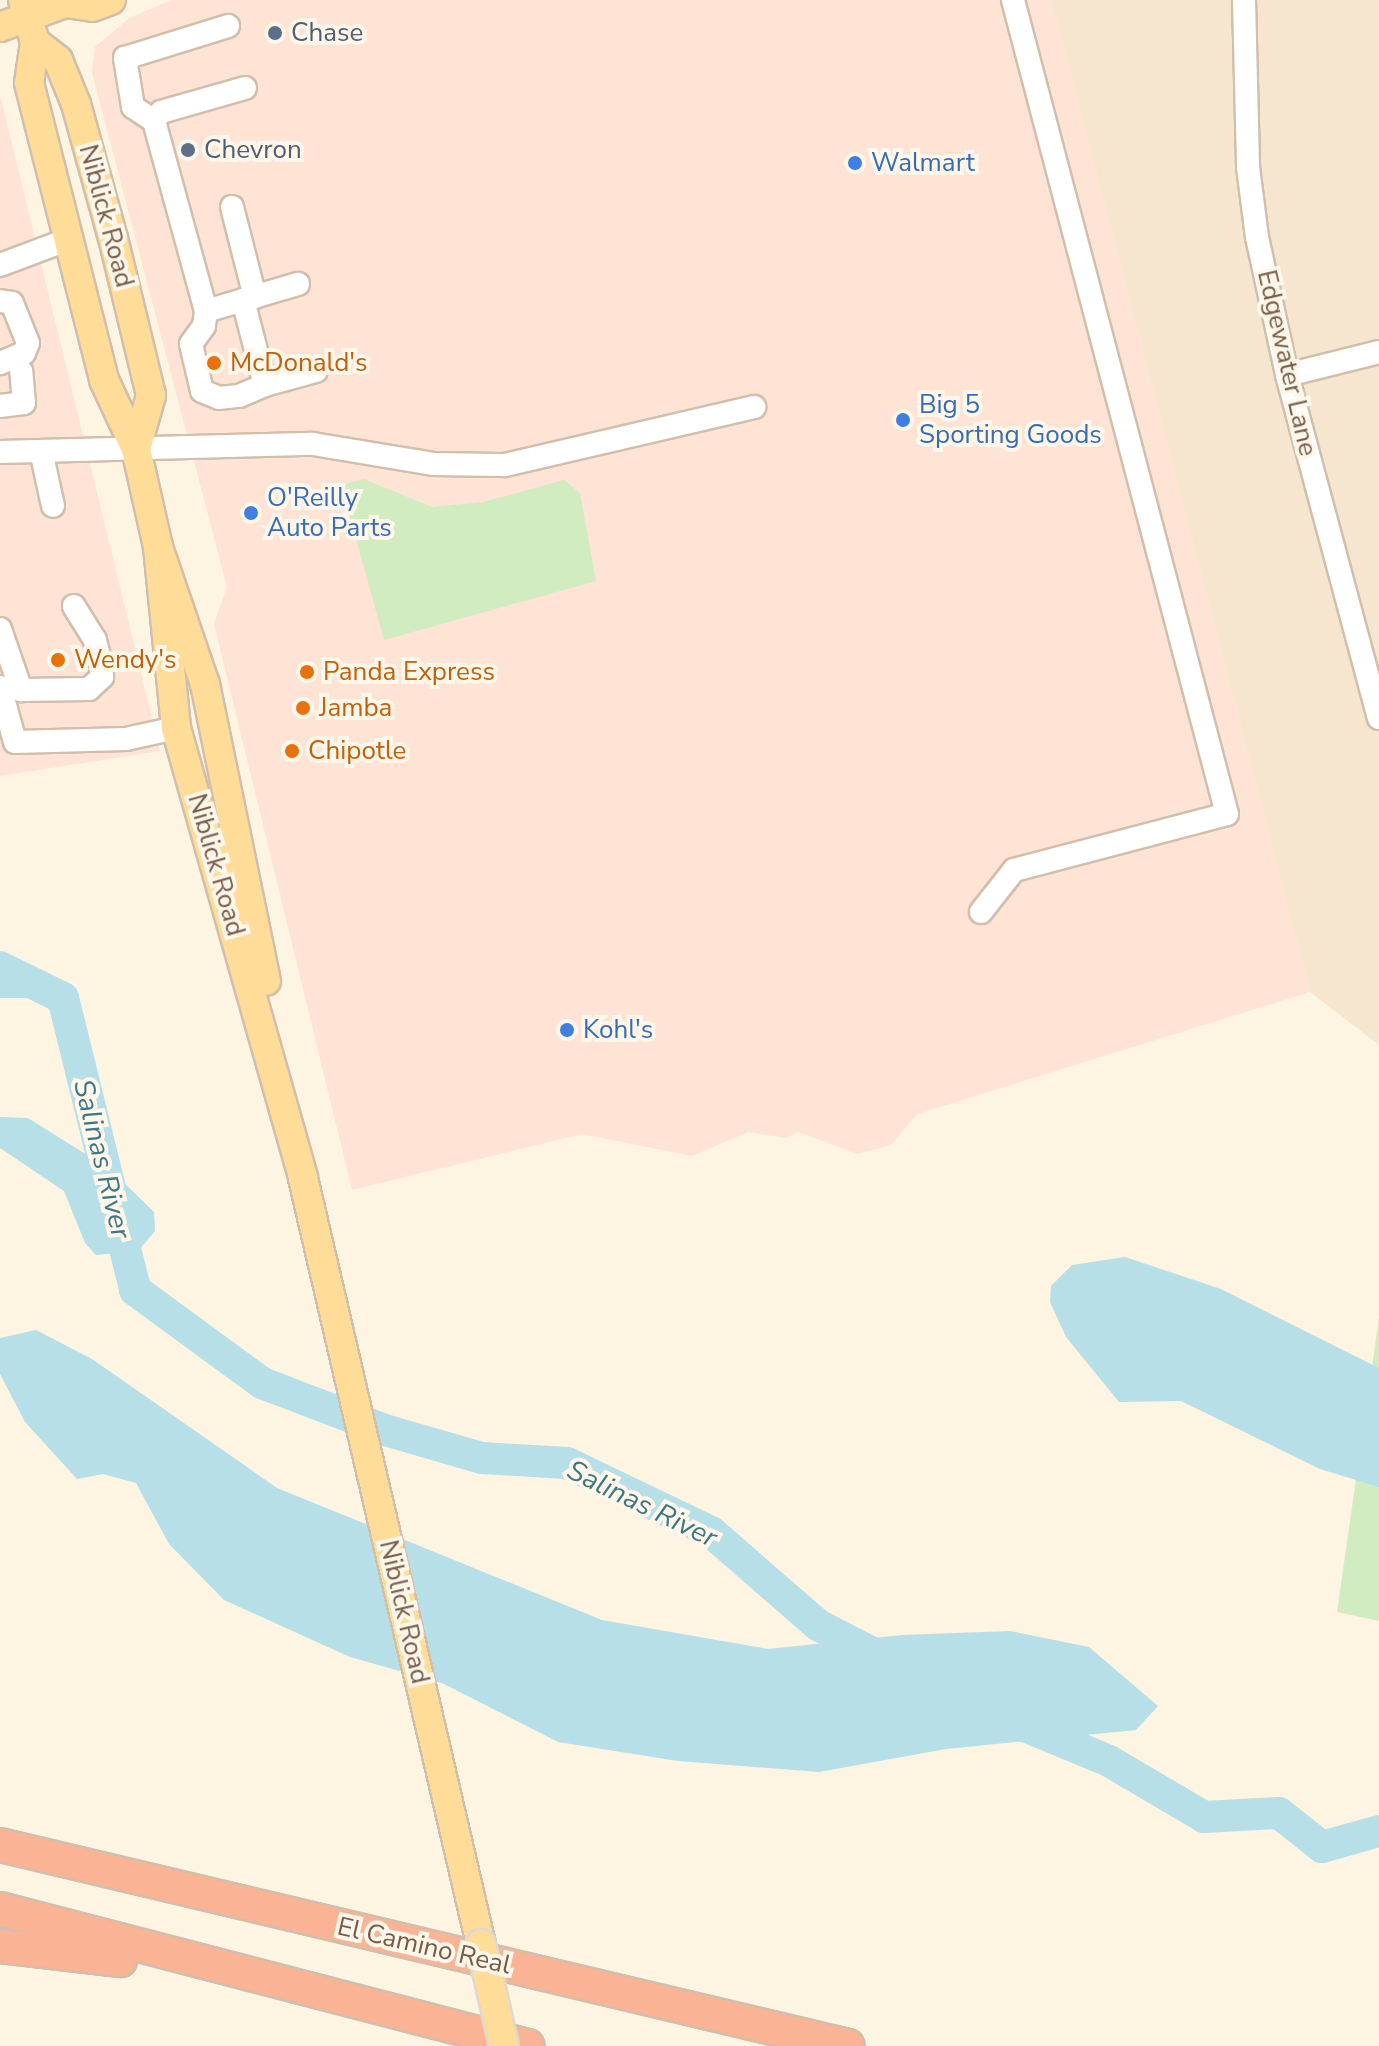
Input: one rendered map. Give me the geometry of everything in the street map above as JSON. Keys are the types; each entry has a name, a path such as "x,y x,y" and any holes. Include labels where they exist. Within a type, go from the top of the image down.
{"highway":[{"name":"El Camino Real","path":"0,1845 848,2046"},
{"path":"0,1909 528,2046"},
{"path":"0,1946 99,1956 433,2021"}],"main road":[{"path":"0,27 29,20 66,1 92,7 111,0"},
{"name":"Niblick Road","path":"29,20 29,83 104,380 136,449 158,547 205,684 303,1178 504,2046"},
{"name":"Niblick Road","path":"29,20 58,60 76,104 113,238 151,395 136,449"},
{"name":"Niblick Road","path":"158,547 176,728 303,1178"}],"street":[{"path":"981,912 1014,870 1227,814 1013,0"},
{"name":"Edgewater Lane","path":"1244,0 1248,167 1287,375 1379,718"},
{"path":"228,26 125,58 133,107 154,121 206,311 204,326 191,344 202,391 219,398 239,396 265,385 316,371"},
{"path":"154,121 161,112 245,88"},
{"path":"232,207 265,385"},
{"path":"1,262 69,239"},
{"path":"206,311 298,284"},
{"path":"0,301 12,303 28,343 24,353 10,367 24,403 0,406"},
{"path":"1287,375 1379,352"},
{"path":"0,452 313,444 434,464 505,465 754,407"},
{"path":"41,451 53,506"},
{"path":"0,629 21,690 89,689 102,677 101,663 95,640 74,606"},
{"path":"0,687 8,750 126,739 176,728"}],"shaded area":[{"path":"172,0 1051,0 1310,992 917,1114 891,1145 858,1154 798,1132 786,1138 748,1132 692,1156 582,1134 352,1190 214,624 227,587 92,73 95,47 129,18"},
{"path":"1051,0 1379,0 1379,1045 1310,992"},
{"path":"0,95 160,751 0,776"}],"green space":[{"path":"364,479 432,507 483,502 564,480 580,493 596,581 384,640 341,485"},
{"path":"1379,1318 1379,1621 1337,1612"}],"water":[{"path":"0,967 63,998 0,998"},
{"path":"0,1117 28,1118 111,1170 154,1212 155,1231 138,1251 96,1255 85,1243 64,1191 0,1148"},
{"path":"1125,1257 1221,1289 1379,1368 1379,1487 1320,1469 1181,1401 1119,1402 1066,1337 1050,1302 1051,1286 1072,1265"},
{"path":"36,1330 92,1359 277,1488 602,1620 768,1649 902,1635 1010,1631 1089,1647 1158,1706 1136,1730 946,1749 819,1772 678,1761 558,1742 442,1683 350,1657 224,1600 169,1544 136,1483 103,1474 77,1479 25,1422 0,1374 0,1338"}],"waterway":[{"name":"Salinas River","path":"0,967 63,998 135,1290 262,1383 385,1430 482,1458 567,1463 711,1532 818,1625 886,1660"},
{"name":"Salinas River","path":"1015,1722 1109,1761 1204,1817 1279,1813 1322,1847 1379,1831"}],"place":[{"name":"Chase","path":"275,33"},
{"name":"Chevron","path":"188,150"},
{"name":"Walmart","path":"855,163"},
{"name":"McDonald's","path":"214,363"},
{"name":"Big 5 Sporting Goods","path":"903,420"},
{"name":"O'Reilly Auto Parts","path":"251,513"},
{"name":"Wendy's","path":"58,660"},
{"name":"Panda Express","path":"307,672"},
{"name":"Jamba","path":"303,708"},
{"name":"Chipotle","path":"292,751"},
{"name":"Kohl's","path":"567,1030"}]}
